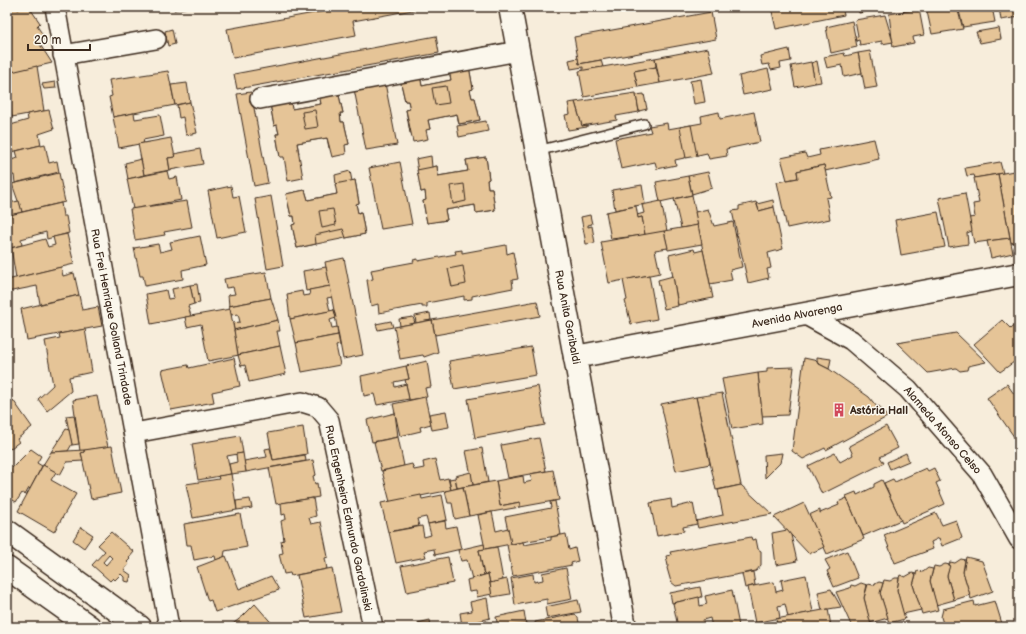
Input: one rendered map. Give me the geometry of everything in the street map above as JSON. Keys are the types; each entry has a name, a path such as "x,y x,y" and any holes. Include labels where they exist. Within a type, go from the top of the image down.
{"main road":[{"name":"Rua Anita Garibaldi","path":"510,7 625,627"},
{"name":"Avenida Alvarenga","path":"575,357 1019,274"},
{"path":"7,531 140,627"},
{"path":"7,568 90,627"}],"street":[{"name":"Rua Frei Henrique Golland Trindade","path":"55,7 169,627"},
{"path":"63,56 156,39"},
{"path":"260,99 518,51"},
{"name":"Alameda Afonso Celso","path":"804,314 851,340 908,389 982,474 1019,539"},
{"name":"Rua Engenheiro Edmundo Gardolinski","path":"134,433 302,402 318,407 329,420 373,627"}],"lane":[{"path":"537,151 644,124"}],"building":[{"path":"17,7 18,10 22,7 29,7 40,23 37,26 45,38 39,43 52,63 14,72 7,62 7,8"},
{"path":"174,7 189,7 174,10"},
{"path":"347,7 429,7 353,21 356,35 233,58 227,29"},
{"path":"771,7 842,7 844,15 776,29"},
{"path":"858,7 874,7 874,10 859,13"},
{"path":"926,7 957,7 963,29 932,34"},
{"path":"961,7 992,7 995,22 963,27 959,11 961,11"},
{"path":"999,7 1019,7 1019,17 1001,20"},
{"path":"919,9 924,35 913,37 914,43 893,47 889,14"},
{"path":"711,12 716,39 579,64 574,37"},
{"path":"885,15 893,42 882,44 882,41 860,45 859,40 856,41 855,37 858,36 855,20"},
{"path":"852,21 857,47 831,53 826,27"},
{"path":"999,28 1001,39 980,43 976,32"},
{"path":"172,29 175,44 168,46 165,31"},
{"path":"436,36 439,53 237,89 234,74"},
{"path":"708,48 714,73 660,83 655,58"},
{"path":"789,49 791,61 780,63 781,68 771,70 769,64 762,65 760,56"},
{"path":"870,51 877,87 865,89 858,53"},
{"path":"844,53 845,56 858,53 862,73 844,77 842,65 827,68 824,57"},
{"path":"578,58 579,64 601,60 603,67 583,71 583,67 571,69 569,60"},
{"path":"655,58 656,67 634,71 638,87 584,97 579,71"},
{"path":"817,61 821,82 815,83 811,63"},
{"path":"811,62 815,83 795,87 791,66"},
{"path":"37,66 44,111 12,117 7,92 7,73"},
{"path":"469,66 473,89 470,90 472,98 475,98 480,120 459,124 457,114 428,120 430,129 410,133 406,110 410,109 408,101 405,101 400,79 420,75 422,86 451,80 449,70"},
{"path":"469,66 473,89 470,90 472,98 475,98 480,120 459,124 457,114 428,120 430,129 426,130 428,139 413,142 406,110 410,109 408,101 405,101 400,79 420,75 422,86 451,80 449,70"},
{"path":"656,67 660,83 638,87 634,71"},
{"path":"768,69 773,89 743,95 739,76"},
{"path":"168,71 175,105 113,117 109,97 112,96 109,80"},
{"path":"701,79 705,102 694,104 690,81"},
{"path":"55,82 56,88 44,89 42,84"},
{"path":"187,83 190,102 175,105 171,85"},
{"path":"385,83 397,145 366,150 354,89"},
{"path":"446,86 449,103 435,105 432,88"},
{"path":"338,91 343,113 340,113 341,122 344,122 349,144 329,148 327,138 297,143 299,153 280,157 276,134 279,134 277,125 274,126 270,103 290,99 292,109 321,104 319,94"},
{"path":"338,91 343,113 340,113 341,122 344,122 349,144 345,145 346,154 332,157 327,138 297,143 303,178 288,181 284,157 280,157 276,134 279,134 277,125 274,126 270,103 290,99 292,109 321,104 319,94"},
{"path":"251,92 268,183 254,186 237,94"},
{"path":"636,93 639,112 616,116 617,120 582,126 575,102"},
{"path":"644,94 647,109 639,111 636,95"},
{"path":"190,102 197,133 186,135 183,117 179,118 177,105"},
{"path":"575,102 582,126 587,125 587,127 568,130 565,115 570,114 568,103"},
{"path":"49,110 54,129 39,134 41,145 7,153 7,126 28,120 27,114"},
{"path":"315,110 318,127 305,129 302,112"},
{"path":"719,112 720,119 754,112 760,142 726,149 727,156 709,159 707,153 675,160 676,165 657,169 655,162 621,169 615,139 651,132 649,126 667,123 668,129 702,123 701,116"},
{"path":"134,113 135,119 160,115 164,136 143,140 144,143 119,148 113,117"},
{"path":"486,121 488,131 459,137 457,126"},
{"path":"691,125 697,156 686,158 680,127"},
{"path":"171,138 175,157 168,158 170,170 144,175 138,144"},
{"path":"874,139 879,159 825,171 824,165 797,171 798,178 787,180 781,158 805,153 807,158 820,155 819,150"},
{"path":"45,144 49,163 57,161 59,172 15,183 14,175 8,176 10,184 7,185 7,161 18,158 16,151"},
{"path":"200,149 203,164 170,170 168,158 175,157 174,154"},
{"path":"431,156 432,167 437,166 438,176 468,171 466,160 486,157 489,179 487,180 488,188 492,188 495,210 476,213 475,205 445,210 447,220 427,223 423,201 426,200 425,191 421,192 416,159"},
{"path":"486,157 489,179 487,180 488,188 492,188 495,210 476,213 475,205 445,210 447,220 427,223 423,201 426,200 425,191 421,192 417,170 437,166 438,176 468,171 466,160"},
{"path":"141,159 144,175 128,179 125,163"},
{"path":"400,162 412,224 381,229 369,168"},
{"path":"1000,162 1003,173 975,178 974,175 967,176 965,168"},
{"path":"824,165 831,197 826,198 830,219 787,228 777,182 798,178 797,171"},
{"path":"1019,170 1019,241 1011,243 998,174"},
{"path":"167,171 169,179 177,177 181,200 133,209 127,179"},
{"path":"350,171 352,181 355,180 359,203 356,204 358,213 361,212 365,234 297,248 292,225 295,224 294,216 291,216 286,194 305,190 308,200 337,194 335,175"},
{"path":"708,172 712,188 692,194 688,176"},
{"path":"59,173 65,202 22,212 12,184"},
{"path":"998,174 1010,238 974,243 969,218 975,217 973,204 979,203 974,178"},
{"path":"688,176 692,195 660,202 656,182"},
{"path":"355,180 359,203 356,204 358,213 361,212 365,234 346,238 343,229 315,235 316,244 297,248 292,225 295,224 294,216 291,216 286,194 305,190 308,200 337,194 335,184"},
{"path":"464,184 466,201 453,204 450,186"},
{"path":"642,185 645,204 615,210 612,190"},
{"path":"231,186 233,197 239,196 246,232 217,238 208,191"},
{"path":"965,193 972,231 967,233 968,244 949,247 939,198"},
{"path":"692,195 698,225 681,228 674,199"},
{"path":"271,196 283,266 267,269 255,199"},
{"path":"7,198 8,203 19,201 22,212 7,216"},
{"path":"773,200 774,207 759,211 757,204"},
{"path":"187,201 192,227 164,232 165,235 135,240 130,209"},
{"path":"661,201 667,231 645,235 642,217 638,218 637,215 644,213 642,205"},
{"path":"756,202 759,211 774,207 783,249 768,253 771,268 767,269 769,278 748,283 732,211 739,210 739,206"},
{"path":"61,203 63,216 66,216 69,233 47,239 46,232 21,239 22,245 10,248 7,237 7,218 11,217 10,215"},
{"path":"636,206 638,218 642,217 645,235 611,239 606,212"},
{"path":"333,209 336,225 322,228 319,211"},
{"path":"708,209 714,226 733,222 742,267 730,270 732,280 710,284 695,212"},
{"path":"938,212 945,247 901,255 895,220"},
{"path":"590,215 592,224 588,225 588,227 592,226 595,243 586,244 581,217"},
{"path":"698,225 702,244 668,250 664,231"},
{"path":"664,231 668,248 655,250 660,273 609,283 601,242"},
{"path":"67,234 74,264 16,278 11,248 45,239 48,247 55,245 53,237"},
{"path":"200,236 206,265 182,270 183,279 145,286 143,276 140,276 134,248 158,244 160,252 172,249 170,242"},
{"path":"1010,238 1013,253 991,258 987,241"},
{"path":"506,245 507,254 513,252 518,279 512,280 513,288 472,296 472,299 464,300 464,296 427,303 427,307 422,307 422,305 379,313 378,304 371,306 367,280 373,279 371,270 414,262 413,260 418,259 418,261 456,254 455,251 462,250 462,253"},
{"path":"694,249 695,252 703,250 713,298 678,305 669,255"},
{"path":"344,258 363,355 343,359 325,262"},
{"path":"463,266 466,284 452,287 448,269"},
{"path":"61,267 63,276 74,273 79,295 40,304 37,286 7,292 7,280"},
{"path":"326,267 330,286 306,291 303,271"},
{"path":"266,272 271,298 229,306 228,295 235,294 233,287 226,288 224,279"},
{"path":"649,275 657,319 631,324 625,301 627,300 623,280"},
{"path":"673,276 678,306 664,309 658,280"},
{"path":"197,284 200,303 194,304 190,285"},
{"path":"190,285 194,304 188,306 191,316 151,324 146,294 166,290 168,299 174,298 172,289"},
{"path":"330,286 332,297 327,298 330,311 290,319 287,294 302,291 303,296 310,295 309,290"},
{"path":"79,295 82,310 98,307 102,326 27,340 21,309"},
{"path":"271,298 278,320 234,330 233,323 240,322 238,314 231,315 229,306"},
{"path":"537,301 540,316 435,335 432,320"},
{"path":"230,309 239,355 208,361 201,324 187,327 185,317"},
{"path":"334,310 336,318 330,320 332,328 337,327 338,335 296,343 290,319"},
{"path":"430,313 431,320 416,323 415,316"},
{"path":"413,317 415,323 400,326 399,319"},
{"path":"278,320 280,331 277,331 280,346 238,355 234,330"},
{"path":"432,320 438,352 424,357 423,355 400,359 394,327"},
{"path":"1002,320 1011,329 1019,322 1019,363 1017,364 1014,362 1000,372 974,344"},
{"path":"391,321 393,327 378,330 376,324"},
{"path":"85,329 92,372 69,377 71,391 47,411 38,399 53,385 45,341 60,338 59,334"},
{"path":"956,333 986,362 968,366 967,370 960,371 956,368 928,373 897,343"},
{"path":"338,335 340,345 336,346 340,365 302,372 296,343"},
{"path":"280,346 286,374 249,382 245,365 241,366 238,355"},
{"path":"531,347 536,375 454,389 449,361"},
{"path":"817,357 831,359 829,369 817,363"},
{"path":"234,358 240,386 212,392 214,402 171,410 162,370 188,365 189,368"},
{"name":"Astória Hall","path":"804,358 818,361 817,363 829,369 869,397 877,407 879,406 887,417 826,450 825,448 803,459 792,451"},
{"path":"427,361 431,387 425,388 427,397 409,400 405,379 409,379 406,366"},
{"path":"406,366 409,379 394,382 395,387 406,384 409,399 377,405 374,394 364,396 361,376"},
{"path":"794,367 788,415 762,416 758,373 767,372 767,368"},
{"path":"758,373 763,424 732,429 722,379"},
{"path":"1007,384 1014,394 1019,390 1019,440 1017,441 987,398"},
{"path":"538,386 545,425 475,438 468,399"},
{"path":"722,393 741,485 716,490 696,397"},
{"path":"97,396 108,447 80,451 73,400"},
{"path":"425,397 431,424 420,427 421,431 400,436 393,404"},
{"path":"696,397 710,464 676,471 661,404"},
{"path":"13,400 32,427 17,439 19,442 7,451 7,404"},
{"path":"446,411 449,427 432,430 429,414"},
{"path":"395,413 398,437 372,442 367,420"},
{"path":"74,415 79,444 72,445 66,416"},
{"path":"886,426 898,448 880,457 884,463 822,494 808,466 835,453 840,462 853,455 849,446"},
{"path":"303,427 307,454 273,460 268,433"},
{"path":"66,429 69,430 72,444 68,451 51,452"},
{"path":"240,436 243,453 227,456 231,474 198,480 192,444"},
{"path":"398,437 404,466 381,471 374,442"},
{"path":"539,438 546,471 508,478 501,445"},
{"path":"112,446 121,493 91,499 81,453 84,452 84,450"},
{"path":"270,448 273,460 305,455 306,461 246,472 244,461 267,457 265,449"},
{"path":"482,448 488,482 473,485 466,451"},
{"path":"31,449 41,456 37,463 42,466 30,489 29,488 25,495 22,493 16,502 7,496 7,473"},
{"path":"84,450 84,452 81,453 83,461 67,462 60,475 43,465 51,452"},
{"path":"243,453 246,472 231,474 229,464 237,462 236,454"},
{"path":"782,453 780,463 765,478 764,455"},
{"path":"906,453 909,461 890,469 887,462"},
{"path":"435,459 440,480 448,478 451,490 390,502 382,471 412,464 414,470 424,468 423,462"},
{"path":"313,460 316,475 313,476 315,484 317,483 319,497 276,504 269,468"},
{"path":"43,465 56,472 51,480 76,494 54,532 18,511"},
{"path":"926,468 928,471 934,468 940,481 936,483 945,504 902,523 884,483 893,479 895,482"},
{"path":"553,470 559,500 520,507 520,502 500,506 496,481 523,476 524,483 532,481 530,474"},
{"path":"471,472 473,485 457,488 455,476"},
{"path":"231,474 237,510 193,518 186,484 219,479 218,476"},
{"path":"455,478 457,488 451,490 449,479"},
{"path":"882,480 901,520 863,536 846,496 856,492 857,495 874,487 874,484"},
{"path":"496,481 500,506 520,502 520,507 469,516 463,487"},
{"path":"741,485 772,514 698,528 696,521 723,515 718,490"},
{"path":"463,487 469,516 455,519 452,503 448,503 445,491"},
{"path":"421,495 422,499 442,495 447,520 428,524 426,517 417,519 419,526 388,532 381,503"},
{"path":"313,498 316,516 309,518 311,524 321,522 328,557 325,558 327,569 291,576 290,573 284,574 279,554 283,553 281,541 284,540 281,521 286,519 285,514 282,515 281,503"},
{"path":"847,498 864,539 827,554 809,515 820,510 820,513 839,505 838,502"},
{"path":"250,499 252,508 237,510 236,501"},
{"path":"671,499 672,508 693,503 697,524 683,527 684,531 657,536 650,503"},
{"path":"555,501 561,535 511,544 505,517 551,508 550,502"},
{"path":"804,503 824,547 809,554 774,517"},
{"path":"492,512 496,531 508,528 511,544 485,549 478,515"},
{"path":"936,513 942,525 956,520 962,538 942,546 939,538 931,542 933,549 895,563 884,535"},
{"path":"240,514 247,547 225,551 224,557 216,560 215,556 194,560 191,545 187,545 184,524"},
{"path":"445,521 446,528 456,526 461,549 435,555 434,549 424,551 426,557 396,563 389,532 422,526 424,537 431,535 428,524"},
{"path":"81,527 93,535 84,548 73,540"},
{"path":"787,530 791,535 797,561 776,565 772,533"},
{"path":"111,532 134,552 127,562 129,564 124,570 131,575 129,582 124,581 124,577 121,574 115,580 113,578 110,581 92,565 105,551 98,545","holes":["109,555 112,558 106,565 103,562"]},
{"path":"566,534 569,550 575,548 578,561 571,563 572,565 513,576 507,545 523,542 524,545 551,540 551,537"},
{"path":"751,537 752,540 756,539 758,549 761,551 761,565 756,571 676,586 671,582 667,568 666,556 671,555 670,552"},
{"path":"484,544 485,549 479,550 484,575 472,579 467,560 461,561 458,550"},
{"path":"497,547 503,580 490,583 488,574 484,575 479,550"},
{"path":"847,551 858,578 834,587 827,571 830,569 825,560"},
{"path":"226,556 239,589 271,576 279,590 215,612 211,600 208,601 197,567"},
{"path":"448,557 453,583 407,592 401,566"},
{"path":"966,557 982,561 993,591 971,599 963,572"},
{"path":"961,559 965,560 963,572 970,595 954,600 947,576 950,562 955,563"},
{"path":"945,564 950,565 947,576 954,600 936,605 930,581 934,566 939,567"},
{"path":"332,568 341,612 306,618 297,575"},
{"path":"566,568 572,599 547,604 547,599 515,605 511,578 533,574 534,582 543,580 542,573"},
{"path":"928,568 933,569 930,581 938,610 922,614 913,585 917,571 923,572"},
{"path":"753,572 755,585 745,588 742,574"},
{"path":"912,573 916,574 913,585 921,610 903,614 897,590 899,578 900,575 905,577"},
{"path":"488,574 492,594 477,597 476,591 469,592 467,580"},
{"path":"806,575 813,612 788,617 785,604 778,606 780,618 755,623 748,587 774,582 776,592 783,590 781,580"},
{"path":"895,578 899,578 897,590 905,619 889,623 880,593 884,580 890,581"},
{"path":"507,579 510,594 492,597 490,583"},
{"path":"879,582 883,583 880,593 888,618 870,623 864,598 868,584 873,585"},
{"path":"861,583 867,585 864,598 871,625 852,627 836,592 850,588 851,585 855,586"},
{"path":"700,587 702,597 672,603 670,593"},
{"path":"831,589 841,607 822,610 818,592"},
{"path":"732,590 739,626 712,627 710,618 703,620 704,627 678,627 673,603 699,597 700,606 707,604 705,596"},
{"path":"487,598 490,618 462,626 460,613 472,611 470,602"},
{"path":"578,600 581,612 547,618 545,607"},
{"path":"974,601 975,606 995,601 1003,627 944,627 941,617 943,609"},
{"path":"255,604 275,627 229,627 243,616"},
{"path":"828,609 831,626 777,627 776,619"},
{"path":"524,611 526,624 498,627 496,617"},
{"path":"575,614 578,618 580,627 536,627 535,622"},
{"path":"430,620 431,627 419,627 418,623"},
{"path":"487,621 488,627 456,627 462,626"}],"place":[{"name":"Astória Hall","path":"839,410"}]}
